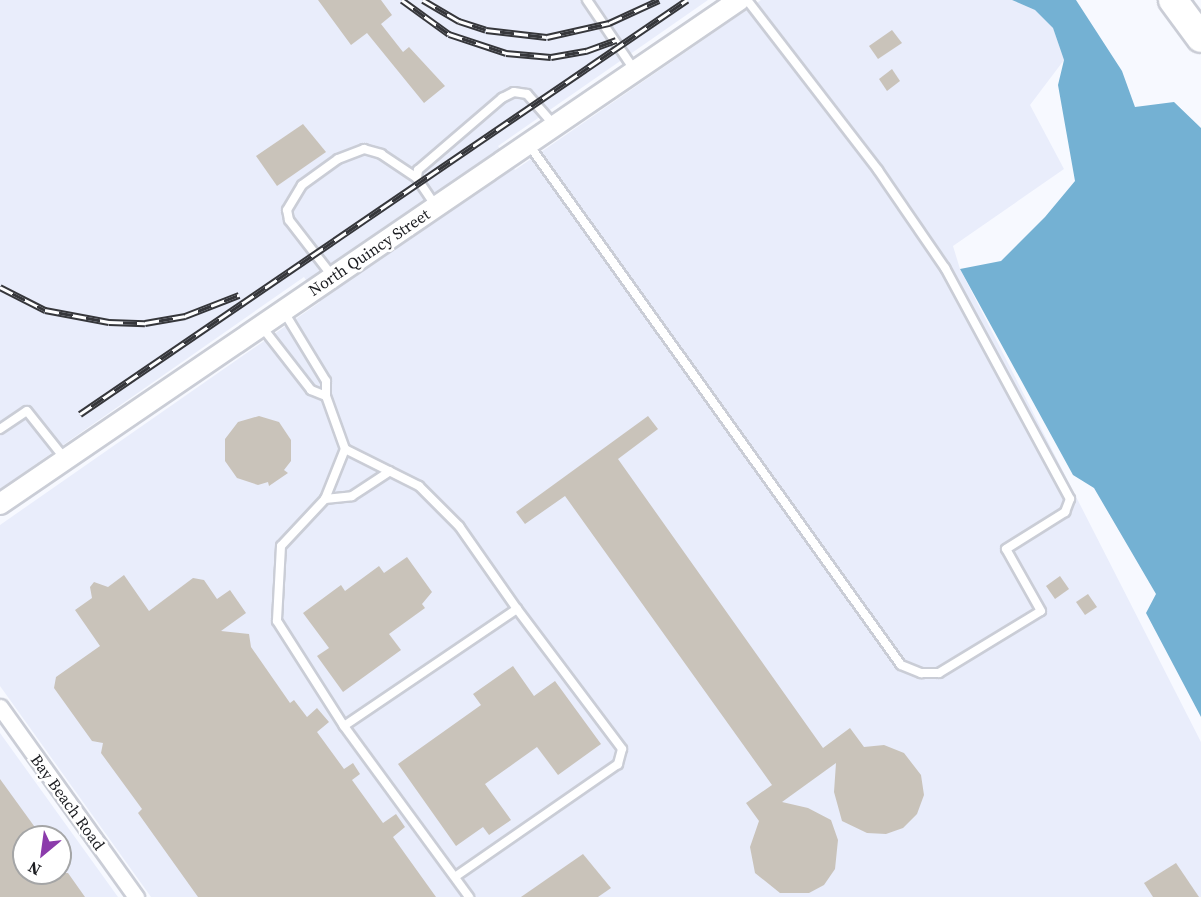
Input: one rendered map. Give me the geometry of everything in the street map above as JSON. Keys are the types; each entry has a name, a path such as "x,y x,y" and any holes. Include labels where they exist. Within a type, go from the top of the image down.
{"highway":[{"path":"1173,0 1201,38"}],"street":[{"name":"North Quincy Street","path":"0,504 739,0"},
{"name":"Bay Beach Road","path":"0,707 136,897"}],"lane":[{"path":"587,0 635,71"},
{"path":"528,144 902,665 921,673 939,673 1041,611 1006,549 1065,512 1070,499 945,268 878,170 747,0"},
{"path":"417,178 423,163 514,92 527,94 555,126"},
{"path":"333,277 289,220 287,210 303,185 338,159 364,149 381,154 417,178 436,207"},
{"path":"284,311 326,381 326,396 345,449 325,499 281,546 277,621 344,726 469,897"},
{"path":"262,326 311,390 326,396"},
{"path":"0,429 27,411 65,460"},
{"path":"345,449 419,486 459,526 517,609 622,749 618,764 455,877"},
{"path":"325,499 352,496 390,471"},
{"path":"344,726 517,609"}],"shaded area":[{"path":"0,0 708,0 498,146 515,170 761,0 1012,0 1035,10 1053,28 1064,60 1030,105 1064,169 953,246 960,269 1201,742 1201,897 151,897 0,686 0,525 320,302 304,277 0,489"},
{"path":"0,733 66,825 12,825 12,885 72,885 72,833 118,897 0,897"}],"water":[{"path":"1012,0 1076,0 1122,71 1135,107 1174,102 1201,128 1201,717 1146,613 1156,594 1094,488 1073,475 960,269 1001,261 1045,217 1075,181 1058,85 1064,60 1053,28 1035,10"}],"building":[{"path":"318,0 381,0 392,15 381,24 403,52 409,47 445,86 424,103 367,33 351,45"},
{"path":"892,30 902,43 878,59 869,46"},
{"path":"892,69 900,81 887,91 879,79"},
{"path":"303,124 326,152 277,186 256,156"},
{"path":"259,416 279,422 291,440 291,461 284,470 288,473 269,486 268,482 258,485 237,478 225,461 225,439 238,422"},
{"path":"648,416 658,429 618,459 823,748 850,728 864,747 884,745 904,753 921,775 924,795 917,814 903,828 886,834 867,833 842,821 834,792 836,763 782,802 808,808 831,820 838,840 835,869 824,885 809,893 780,893 755,873 750,847 759,821 746,803 772,785 565,496 525,524 516,512"},
{"path":"407,557 432,592 422,604 425,608 389,634 401,650 343,692 317,656 329,648 303,613 341,585 345,591 379,566 384,573"},
{"path":"124,575 149,611 193,578 204,580 217,599 230,590 246,613 221,631 249,634 251,647 290,703 294,700 307,717 317,708 329,722 317,732 344,769 353,763 360,774 352,780 383,823 396,814 405,827 393,837 436,897 198,897 138,813 142,809 101,753 103,743 92,741 54,688 56,677 100,646 75,610 92,598 90,587 94,582 108,587"},
{"path":"1060,576 1069,589 1055,599 1046,586"},
{"path":"1088,594 1097,607 1085,615 1076,602"},
{"path":"513,666 534,696 555,681 601,744 558,775 537,747 485,784 511,820 489,835 483,827 456,846 398,764 481,705 473,694"},
{"path":"0,779 33,825 12,825 12,885 72,885 72,879 85,897 0,897"},
{"path":"583,854 611,888 598,897 521,897"},
{"path":"1176,863 1199,897 1153,897 1144,883"}],"railway":[{"path":"402,0 449,34 506,53 551,57 586,51 616,40"},
{"path":"423,0 459,21 486,30 547,37 609,23 659,0"},
{"path":"80,414 687,0"},
{"path":"0,287 45,310 109,322 145,323 185,316 239,295"}]}
